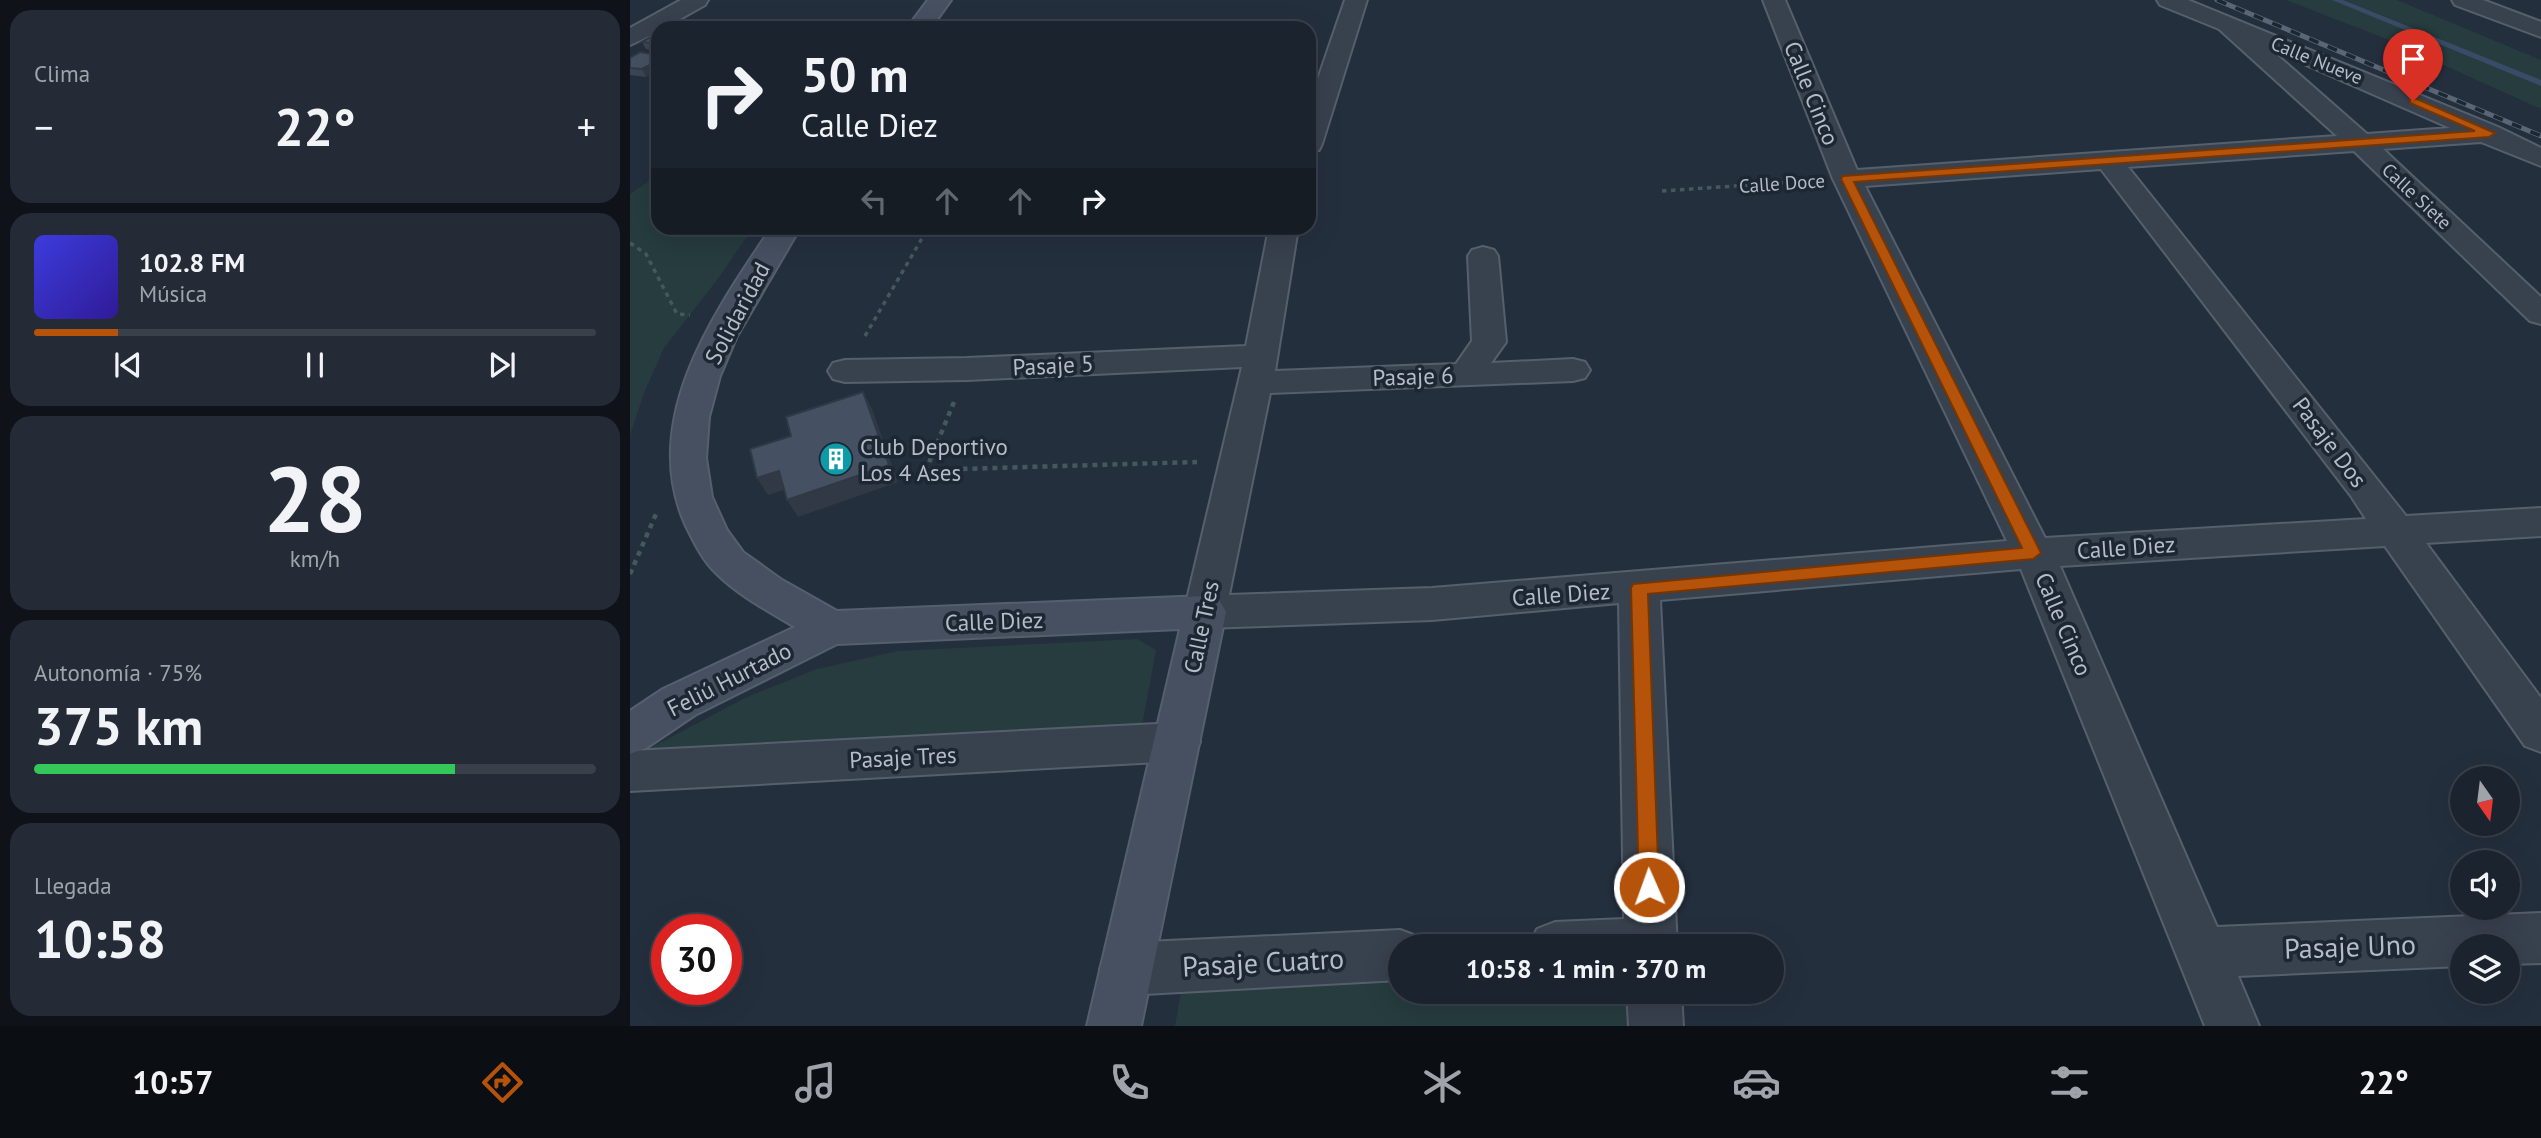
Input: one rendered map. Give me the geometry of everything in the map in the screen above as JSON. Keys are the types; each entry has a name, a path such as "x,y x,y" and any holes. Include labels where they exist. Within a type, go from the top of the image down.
{"main road":[{"path":"924,21 940,0"},
{"name":"Solidaridad","path":"781,235 730,317 709,358 686,446 689,485 702,523 730,564 831,628"},
{"name":"Calle Diez","path":"831,628 1205,612"},
{"name":"Calle Tres","path":"1114,1026 1205,612"},
{"name":"Feliú Hurtado","path":"630,734 679,702 831,628"}],"street":[{"path":"660,21 697,0"},
{"path":"1316,123 1356,0"},
{"name":"Calle Cinco","path":"1774,0 1847,179 2049,585 2232,1026"},
{"name":"Calle Nueve","path":"2168,0 2489,133 2541,158"},
{"path":"2463,0 2541,30"},
{"path":"630,21 651,24"},
{"name":"Calle Siete","path":"2228,25 2360,142 2541,314"},
{"path":"630,38 651,26"},
{"name":"Calle Doce","path":"1847,179 2489,133"},
{"name":"Pasaje Dos","path":"2108,160 2397,531 2541,733"},
{"name":"Calle Tres","path":"1205,612 1257,369 1282,235"},
{"path":"1466,374 1489,342 1483,256"},
{"name":"Pasaje 5","path":"845,371 1257,369"},
{"name":"Pasaje 6","path":"1257,369 1466,374 1573,370"},
{"name":"Calle Diez","path":"1205,612 1432,604 2033,553 2541,522"},
{"path":"1639,588 1651,934"},
{"name":"Pasaje Tres","path":"630,771 1177,742"},
{"name":"Pasaje Uno","path":"2201,953 2541,938"},
{"name":"Pasaje Cuatro","path":"1126,969 1388,956"},
{"path":"1655,1004 1656,1026"}],"path":[{"name":"Calle Doce","path":"1661,191 1847,179"},
{"path":"845,371 924,235"},
{"path":"630,243 646,254 677,314 730,317"},
{"path":"967,369 926,470 1238,461"}],"green space":[{"path":"2286,0 2397,0 2541,60 2541,109 2384,38"},
{"path":"651,180 651,235 748,235 664,348 644,393 630,435 630,194"},
{"path":"1137,639 1156,650 1141,731 637,755 747,697 817,669 898,651"},
{"path":"1388,964 1388,1004 1644,1004 1646,1026 1175,1026 1184,975"}],"building":[{"path":"640,52 651,54 651,64 642,69 630,68 630,58"},
{"name":"Club Deportivo Los 4 Ases","path":"863,392 889,465 787,500 779,471 757,478 750,449 791,436 786,417"}],"waterway":[{"path":"2336,0 2541,83"}],"railway":[{"path":"2217,0 2541,136"}],"place":[{"name":"Club Deportivo Los 4 Ases","path":"836,459"}],"route":[{"path":"1649,887 1639,588 2033,553 1847,179 2489,133 2413,101"}]}
